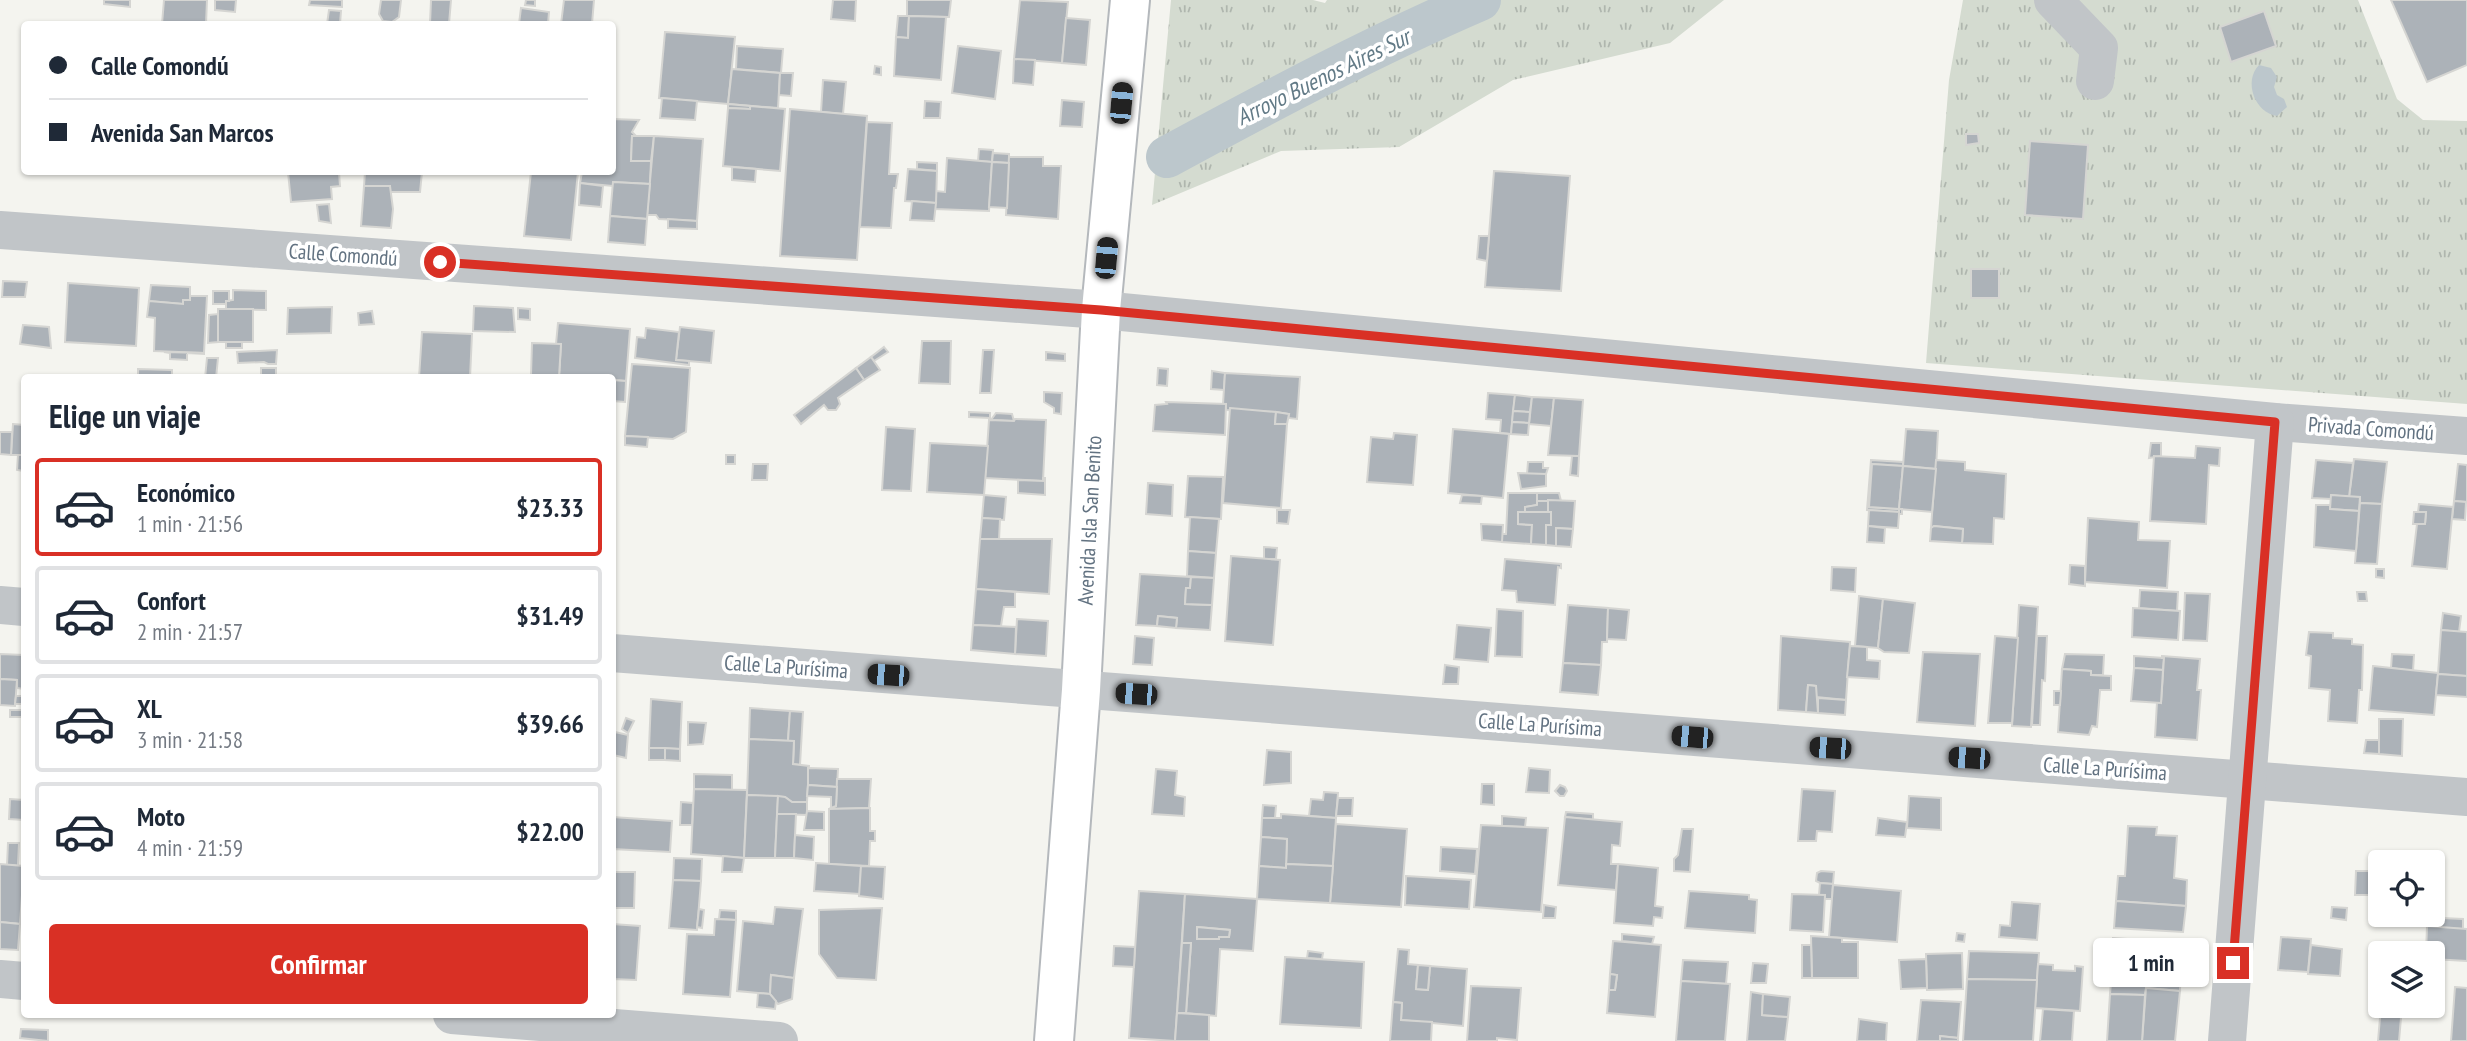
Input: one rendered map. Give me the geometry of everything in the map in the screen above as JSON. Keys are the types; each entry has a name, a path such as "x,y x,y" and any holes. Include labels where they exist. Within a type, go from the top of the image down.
{"main road":[{"name":"Avenida Isla San Benito","path":"1054,1041 1081,690 1101,310 1130,0"}],"street":[{"path":"2053,0 2099,48 2095,81"},
{"name":"Calle Comondú","path":"0,230 1101,310 2275,422"},
{"path":"2227,1041 2275,422"},
{"name":"Privada Comondú","path":"2275,422 2467,436"},
{"path":"0,605 21,607"},
{"name":"Calle La Purísima","path":"616,653 2467,797"},
{"path":"0,979 21,981"},
{"path":"490,1018 779,1041"}],"green space":[{"path":"1171,0 1313,0 1325,3 1327,0 1724,0 1670,43 1513,80 1399,147 1281,151 1152,205"},
{"path":"1963,0 2358,0 2397,99 2423,120 2467,121 2467,404 1926,363 1949,80"}],"shaded area":[{"path":"2259,65 2271,68 2277,77 2274,87 2287,107 2277,116 2263,109 2254,95 2252,79"}],"building":[{"path":"104,0 130,0 130,7 104,4"},
{"path":"164,0 207,0 206,21 162,21"},
{"path":"215,0 236,0 235,12 215,10"},
{"path":"310,0 342,0 342,7 309,5"},
{"path":"381,0 401,0 399,17 393,21 383,21 379,14"},
{"path":"431,0 451,0 449,21 430,21"},
{"path":"526,0 535,0 535,6 525,5"},
{"path":"564,0 594,0 592,21 561,21"},
{"path":"833,0 856,0 855,21 831,19"},
{"path":"907,0 951,0 949,17 907,16"},
{"path":"1020,0 1068,2 1062,63 1014,59"},
{"path":"2391,0 2467,0 2467,65 2427,82"},
{"path":"521,8 549,12 548,21 519,21"},
{"path":"329,10 341,11 340,21 327,21"},
{"path":"2264,11 2276,46 2231,62 2220,27"},
{"path":"898,16 909,16 908,38 896,37"},
{"path":"909,16 946,17 941,80 894,76 896,37 908,38"},
{"path":"1066,18 1090,20 1086,65 1062,63"},
{"path":"665,32 735,37 728,104 659,98"},
{"path":"737,46 783,49 781,73 736,69"},
{"path":"958,46 1001,51 995,99 952,93"},
{"path":"1014,59 1035,60 1033,85 1013,83"},
{"path":"875,66 881,67 881,75 874,74"},
{"path":"732,69 780,73 778,108 728,104"},
{"path":"780,73 793,73 791,96 779,95"},
{"path":"823,80 846,82 843,114 821,112"},
{"path":"662,98 697,101 695,120 660,118"},
{"path":"1062,100 1084,102 1082,127 1060,126"},
{"path":"925,101 941,102 940,118 924,118"},
{"path":"728,104 750,106 750,109 728,108"},
{"path":"750,106 785,109 780,171 723,166 728,108 750,109"},
{"path":"790,109 867,116 857,260 780,256"},
{"path":"616,119 639,120 632,132 636,136 632,136 631,161 651,161 650,184 613,182 613,186 580,183 581,175 616,175"},
{"path":"867,122 892,123 889,174 898,174 894,188 891,228 860,227"},
{"path":"1966,134 1978,134 1979,143 1966,145"},
{"path":"632,136 654,136 651,161 631,161"},
{"path":"654,136 703,139 697,221 659,219 656,215 647,215"},
{"path":"2030,141 2088,145 2083,219 2025,215"},
{"path":"979,149 993,150 992,162 978,161"},
{"path":"993,153 1009,154 1009,163 992,162"},
{"path":"1009,157 1043,157 1043,166 1061,166 1058,219 1006,215"},
{"path":"947,158 992,162 989,211 935,209 936,191 945,192"},
{"path":"917,162 937,163 937,171 917,169"},
{"path":"992,162 1009,163 1007,208 989,207"},
{"path":"732,167 756,169 755,182 732,180"},
{"path":"908,169 937,171 936,203 905,201"},
{"path":"1494,171 1570,176 1561,291 1485,287"},
{"path":"288,175 339,175 340,186 331,187 332,199 291,202"},
{"path":"365,175 422,175 420,192 390,192 390,186 364,186"},
{"path":"531,175 578,175 571,240 524,236"},
{"path":"613,182 650,184 647,219 610,216"},
{"path":"580,183 603,186 601,207 579,205"},
{"path":"364,186 390,186 393,209 391,228 361,226"},
{"path":"912,201 936,203 934,221 910,220"},
{"path":"329,204 331,223 319,221 317,205"},
{"path":"610,216 647,219 645,245 608,242"},
{"path":"668,219 697,221 697,229 668,228"},
{"path":"1479,236 1489,236 1487,261 1477,259"},
{"path":"1971,269 1999,269 1999,298 1971,298"},
{"path":"3,281 27,282 25,297 2,297"},
{"path":"68,283 139,288 136,346 65,342"},
{"path":"151,285 190,287 190,300 183,300 183,304 149,301"},
{"path":"233,290 266,291 266,310 226,309 226,301 233,300"},
{"path":"213,291 229,291 229,301 226,301 226,304 213,304"},
{"path":"190,296 207,296 204,353 154,351 155,318 147,317 149,301 183,304 183,300 190,300"},
{"path":"474,306 513,308 515,332 473,331"},
{"path":"332,307 331,333 287,334 288,308"},
{"path":"518,308 530,309 530,320 518,319"},
{"path":"218,309 253,309 253,342 218,342"},
{"path":"372,311 374,324 359,325 358,313"},
{"path":"218,314 218,342 208,343 209,315"},
{"path":"558,323 630,329 626,381 616,380 616,374 559,374 561,344 556,344"},
{"path":"23,325 49,327 51,348 20,344"},
{"path":"680,327 714,331 711,363 676,360"},
{"path":"646,328 679,332 676,360 689,361 689,365 635,358 637,337 645,338"},
{"path":"422,332 472,334 470,374 419,374"},
{"path":"922,341 951,341 950,384 919,383"},
{"path":"226,342 242,342 242,348 226,348"},
{"path":"532,343 561,344 559,374 531,374"},
{"path":"884,347 888,352 874,361 871,357"},
{"path":"277,350 276,364 238,363 237,352"},
{"path":"983,350 994,350 991,393 980,393"},
{"path":"164,352 204,353 204,354 187,353 187,360 170,359 170,353"},
{"path":"1046,352 1065,354 1065,361 1046,360"},
{"path":"871,357 880,370 864,380 856,368"},
{"path":"207,358 218,358 216,374 205,374"},
{"path":"632,364 690,368 686,432 673,439 625,436"},
{"path":"261,368 276,368 276,374 261,374"},
{"path":"856,368 864,380 838,398 840,404 836,410 828,410 824,405 801,424 794,415"},
{"path":"1158,368 1168,369 1167,386 1157,385"},
{"path":"138,369 172,370 172,374 138,374"},
{"path":"1212,371 1225,373 1224,390 1211,389"},
{"path":"1225,373 1300,377 1297,419 1288,418 1289,414 1276,412 1226,410 1226,404 1223,404"},
{"path":"616,380 626,381 625,402 616,401"},
{"path":"1044,392 1062,393 1061,414 1054,413 1054,408 1044,402"},
{"path":"1488,393 1515,395 1511,434 1500,433 1501,420 1486,419"},
{"path":"1515,395 1532,397 1530,412 1513,411"},
{"path":"1532,397 1554,398 1551,426 1529,424"},
{"path":"1554,398 1583,400 1579,456 1548,455"},
{"path":"1166,402 1226,404 1225,435 1153,431 1155,405 1167,404"},
{"path":"1230,408 1276,412 1275,424 1287,424 1281,508 1223,503"},
{"path":"1513,411 1530,412 1529,423 1512,422"},
{"path":"969,412 990,413 990,418 969,417"},
{"path":"1276,412 1289,414 1287,424 1275,424"},
{"path":"996,413 1012,414 1014,421 991,420"},
{"path":"989,420 1046,420 1043,481 985,478"},
{"path":"1512,422 1529,423 1528,435 1511,434"},
{"path":"13,424 21,425 21,455 11,455"},
{"path":"886,427 915,429 911,491 882,490"},
{"path":"1453,429 1509,434 1503,498 1448,493"},
{"path":"1906,429 1938,431 1936,469 1903,466"},
{"path":"0,432 12,432 11,455 0,454"},
{"path":"1394,433 1417,435 1413,485 1367,482 1371,437 1393,439"},
{"path":"625,436 648,437 647,447 625,445"},
{"path":"930,443 988,446 984,495 927,492"},
{"path":"2151,443 2161,443 2161,456 2149,458"},
{"path":"2196,446 2220,448 2219,466 2209,465 2206,524 2150,521 2154,456 2195,458"},
{"path":"18,455 21,455 21,471 17,470"},
{"path":"726,455 735,455 735,464 726,464"},
{"path":"1572,456 1579,456 1578,476 1570,475"},
{"path":"2354,459 2387,462 2382,504 2360,503 2360,497 2349,497"},
{"path":"1871,460 1903,462 1903,466 1872,464 1869,507 1899,509 1899,512 1867,510"},
{"path":"1936,460 1965,462 1965,470 2006,474 2004,519 1994,518 1993,544 1962,543 1963,529 1931,528"},
{"path":"2316,460 2353,463 2349,497 2331,495 2331,499 2312,498"},
{"path":"1528,462 1543,462 1543,468 1548,468 1546,474 1527,474"},
{"path":"753,464 768,464 767,480 752,480"},
{"path":"1872,464 1903,466 1899,509 1869,507"},
{"path":"2458,464 2467,465 2467,502 2454,501"},
{"path":"1903,466 1936,469 1932,512 1899,509"},
{"path":"1518,473 1546,474 1546,486 1521,489"},
{"path":"1188,476 1223,477 1221,519 1185,517"},
{"path":"1043,478 1045,495 1018,493 1018,480 1043,481"},
{"path":"1148,483 1173,485 1172,516 1146,514"},
{"path":"1508,493 1537,493 1537,505 1525,507 1525,512 1518,512 1518,524 1532,525 1531,544 1502,542 1502,534 1506,534"},
{"path":"1537,493 1559,493 1561,501 1537,501"},
{"path":"984,495 1006,497 1004,520 982,518"},
{"path":"1462,495 1482,496 1481,504 1460,503"},
{"path":"2331,495 2360,497 2359,511 2330,509"},
{"path":"1548,500 1575,501 1573,529 1556,528 1556,546 1546,545 1546,525 1551,525"},
{"path":"1537,501 1548,501 1548,514 1525,512 1525,507 1537,505"},
{"path":"2454,501 2466,502 2465,520 2452,519"},
{"path":"2360,503 2382,504 2377,564 2355,563"},
{"path":"2419,504 2453,507 2447,569 2412,566 2417,524 2425,524 2426,512 2418,512"},
{"path":"2316,505 2359,511 2356,551 2314,547"},
{"path":"1899,509 1902,509 1902,514 1899,514 1898,528 1868,526 1869,510 1899,512"},
{"path":"1277,510 1290,510 1288,524 1277,523"},
{"path":"1518,512 1551,512 1551,525 1546,525 1546,545 1531,544 1532,525 1518,524"},
{"path":"2414,512 2426,512 2425,524 2413,524"},
{"path":"1190,517 1219,519 1216,553 1188,551"},
{"path":"982,518 1000,519 999,540 980,539"},
{"path":"2088,518 2139,522 2138,540 2170,541 2167,588 2085,582"},
{"path":"1481,524 1503,525 1502,542 1482,540"},
{"path":"1868,526 1885,528 1884,543 1867,542"},
{"path":"1556,528 1573,529 1571,547 1556,546"},
{"path":"1931,528 1963,529 1962,543 1930,541"},
{"path":"980,539 1052,539 1049,594 976,589"},
{"path":"1264,547 1277,548 1276,559 1264,559"},
{"path":"1188,551 1216,553 1214,578 1187,576"},
{"path":"1231,556 1280,560 1273,645 1225,641"},
{"path":"1505,559 1561,564 1561,568 1558,567 1555,605 1517,602 1516,591 1502,590"},
{"path":"2070,565 2085,566 2085,586 2069,584"},
{"path":"1832,567 1856,568 1855,592 1831,590"},
{"path":"2376,569 2384,569 2384,578 2376,577"},
{"path":"1140,574 1191,577 1190,588 1186,588 1185,604 1212,605 1210,630 1176,628 1177,618 1158,616 1157,626 1136,625"},
{"path":"1191,577 1214,578 1212,605 1185,604 1186,588 1190,588"},
{"path":"976,589 1015,592 1015,607 1004,607 1001,626 973,625"},
{"path":"2140,590 2178,592 2177,611 2139,608"},
{"path":"2357,592 2366,592 2367,601 2358,601"},
{"path":"2185,593 2210,594 2207,641 2183,640"},
{"path":"1859,596 1883,599 1878,648 1855,646"},
{"path":"1883,599 1915,603 1909,653 1884,652 1878,648"},
{"path":"1568,605 1608,608 1607,642 1602,642 1601,665 1563,663"},
{"path":"2019,605 2038,607 2031,727 2012,726"},
{"path":"1608,608 1629,610 1626,640 1607,639"},
{"path":"2133,608 2180,611 2178,640 2132,637"},
{"path":"1497,609 1523,611 1522,657 1495,656"},
{"path":"2443,613 2461,616 2459,632 2441,630"},
{"path":"1158,616 1177,618 1176,628 1157,626"},
{"path":"1017,619 1048,621 1046,656 1015,654"},
{"path":"973,625 1016,627 1015,654 971,650"},
{"path":"1457,625 1491,628 1488,662 1454,659"},
{"path":"2441,630 2467,632 2467,676 2438,674"},
{"path":"2309,632 2333,633 2333,638 2352,639 2352,644 2363,645 2362,690 2359,690 2357,723 2328,721 2330,690 2309,688 2311,656 2306,655"},
{"path":"1135,636 1154,638 1152,665 1133,664"},
{"path":"1781,636 1850,642 1846,700 1816,697 1816,686 1808,685 1806,712 1778,710"},
{"path":"1995,636 2018,638 2012,723 1988,723"},
{"path":"2037,636 2047,636 2045,681 2042,680 2040,725 2032,725"},
{"path":"1850,646 1867,647 1867,660 1880,661 1879,679 1847,677"},
{"path":"1923,652 1980,654 1975,726 1917,722"},
{"path":"0,654 21,655 21,689 17,688 17,680 0,679"},
{"path":"2065,654 2104,655 2103,675 2091,675 2091,671 2062,669"},
{"path":"2392,654 2414,655 2413,671 2391,668"},
{"path":"2134,656 2164,658 2163,670 2134,668"},
{"path":"2162,656 2200,659 2197,690 2201,690 2197,740 2155,737 2157,702 2161,703"},
{"path":"1563,663 1601,665 1598,695 1560,692"},
{"path":"1445,665 1459,667 1458,684 1443,684"},
{"path":"2373,666 2438,673 2434,715 2369,710"},
{"path":"2134,668 2163,670 2161,703 2131,701"},
{"path":"2062,669 2091,671 2091,675 2111,676 2111,690 2100,690 2097,727 2092,726 2089,735 2058,732"},
{"path":"2438,674 2467,676 2467,697 2436,695"},
{"path":"0,679 17,680 15,706 0,705"},
{"path":"1808,685 1816,686 1818,713 1806,712"},
{"path":"2054,691 2061,691 2060,705 2054,705"},
{"path":"16,696 21,696 21,704 15,704"},
{"path":"1818,698 1846,700 1845,715 1818,713"},
{"path":"651,699 682,702 680,749 649,748"},
{"path":"750,708 790,711 788,741 749,739"},
{"path":"10,710 21,710 21,717 10,717"},
{"path":"790,711 803,712 800,765 793,764 794,741 788,741"},
{"path":"626,718 634,721 628,733 622,729"},
{"path":"2379,719 2403,719 2402,756 2379,754"},
{"path":"688,722 706,723 703,744 688,745"},
{"path":"616,732 628,735 626,758 616,756"},
{"path":"749,739 794,741 793,764 809,766 807,802 792,802 785,797 747,795"},
{"path":"2366,740 2379,740 2379,754 2364,753"},
{"path":"649,748 665,748 665,760 649,760"},
{"path":"665,748 680,749 680,761 665,760"},
{"path":"1267,750 1291,752 1291,783 1264,785"},
{"path":"808,768 838,769 837,787 808,785"},
{"path":"1529,768 1550,770 1549,793 1526,792"},
{"path":"1156,769 1177,771 1175,795 1185,797 1184,816 1152,814"},
{"path":"694,774 732,775 732,790 694,789"},
{"path":"837,779 871,779 869,808 829,809 836,806"},
{"path":"1482,784 1494,784 1494,805 1481,804"},
{"path":"808,785 837,787 836,806 831,808 831,797 807,796"},
{"path":"1560,785 1567,791 1564,796 1555,791"},
{"path":"694,789 747,790 744,858 691,854"},
{"path":"1802,789 1835,791 1832,832 1817,831 1816,841 1798,841"},
{"path":"1324,792 1338,793 1336,818 1309,816 1311,799 1323,800"},
{"path":"747,795 778,796 775,858 744,858"},
{"path":"778,796 792,802 807,802 807,815 777,814"},
{"path":"1909,796 1941,798 1941,830 1907,828"},
{"path":"1338,798 1353,798 1352,816 1336,816"},
{"path":"10,799 21,800 21,820 9,819"},
{"path":"681,802 693,803 692,825 680,825"},
{"path":"1263,805 1276,806 1275,818 1262,818"},
{"path":"870,808 870,831 875,831 875,841 870,841 869,866 829,864 829,809"},
{"path":"807,811 824,812 824,830 804,830"},
{"path":"1566,812 1593,814 1593,820 1565,817"},
{"path":"777,814 796,814 794,858 775,858"},
{"path":"1281,814 1336,818 1333,866 1286,864 1287,839 1261,837 1262,818 1281,818"},
{"path":"1502,816 1526,818 1525,827 1502,826"},
{"path":"616,817 672,821 670,852 616,849"},
{"path":"1565,817 1622,822 1620,846 1612,845 1611,864 1618,864 1616,890 1558,885"},
{"path":"1878,818 1907,822 1905,837 1876,835"},
{"path":"1336,824 1407,829 1401,907 1330,903"},
{"path":"1481,825 1548,828 1541,912 1474,907"},
{"path":"2128,826 2157,827 2156,835 2177,836 2174,878 2187,880 2186,906 2116,901 2118,876 2125,876"},
{"path":"1682,829 1693,829 1690,872 1674,871 1674,859 1678,855"},
{"path":"795,835 814,837 813,860 794,858"},
{"path":"1261,837 1287,839 1286,868 1259,866"},
{"path":"8,843 19,843 18,866 7,865"},
{"path":"1441,847 1477,849 1475,874 1440,871"},
{"path":"723,856 744,858 742,872 722,872"},
{"path":"674,858 702,859 701,881 673,880"},
{"path":"816,863 861,866 860,894 814,891"},
{"path":"0,864 21,866 20,924 0,922"},
{"path":"1286,864 1333,866 1330,903 1257,899 1259,866 1286,868"},
{"path":"1618,864 1658,868 1655,906 1663,907 1662,918 1654,917 1653,926 1614,923"},
{"path":"861,866 885,867 883,899 859,896"},
{"path":"2356,871 2368,871 2368,895 2355,895"},
{"path":"616,872 635,872 634,908 616,908"},
{"path":"1834,872 1833,884 1816,881 1817,873"},
{"path":"1406,876 1471,880 1469,909 1405,905"},
{"path":"673,880 701,881 697,930 669,928"},
{"path":"1820,883 1833,884 1832,899 1819,895"},
{"path":"1833,885 1901,891 1897,942 1829,937"},
{"path":"1139,891 1185,894 1175,1041 1129,1038"},
{"path":"1689,891 1749,895 1749,899 1757,900 1755,933 1685,928"},
{"path":"1185,894 1257,899 1253,951 1220,949 1216,1016 1186,1013 1191,943 1182,943","holes":["1197,927 1230,930 1229,937 1197,939"]},
{"path":"1792,894 1825,895 1823,932 1790,930"},
{"path":"2116,901 2186,906 2183,932 2114,928"},
{"path":"2012,902 2040,904 2037,940 1999,937 2000,925 2010,926"},
{"path":"1544,905 1556,907 1555,918 1543,918"},
{"path":"775,907 803,909 794,978 771,975 770,994 737,991 743,921 773,924"},
{"path":"2332,907 2347,908 2346,920 2331,918"},
{"path":"882,908 876,980 837,978 819,954 819,910"},
{"path":"699,909 704,910 702,928 697,927"},
{"path":"720,910 736,911 736,920 719,919"},
{"path":"2445,918 2463,919 2463,929 2441,928 2445,927"},
{"path":"715,919 736,920 730,997 683,994 687,934 714,935"},
{"path":"0,922 20,924 18,950 0,949"},
{"path":"616,924 640,926 636,980 616,979"},
{"path":"1197,927 1230,930 1229,937 1197,939"},
{"path":"2427,927 2467,929 2467,961 2445,960 2445,941 2426,941"},
{"path":"1957,933 1965,934 1964,942 1956,941"},
{"path":"1622,934 1654,937 1652,944 1622,941"},
{"path":"1811,936 1858,942 1858,978 1812,978"},
{"path":"2281,937 2311,939 2308,972 2278,970"},
{"path":"2113,938 2183,943 2181,965 2113,959"},
{"path":"1613,941 1661,945 1655,1017 1607,1013 1609,990 1615,990 1617,975 1610,974"},
{"path":"1182,943 1191,943 1186,1013 1177,1013"},
{"path":"1802,945 1811,945 1812,978 1802,978"},
{"path":"2311,945 2342,949 2340,976 2308,974"},
{"path":"1114,946 1135,947 1134,967 1113,966"},
{"path":"1398,949 1409,950 1408,964 1418,965 1416,989 1428,990 1430,966 1467,969 1463,1026 1401,1020 1402,1003 1393,1002"},
{"path":"1308,951 1323,953 1322,959 1307,958"},
{"path":"1969,951 2039,953 2037,980 1967,979"},
{"path":"1962,953 1963,989 1927,990 1926,954"},
{"path":"1285,957 1364,962 1361,1028 1280,1024"},
{"path":"1926,959 1927,988 1901,989 1899,960"},
{"path":"2113,959 2181,965 2180,991 2146,988 2145,995 2110,994"},
{"path":"1683,960 1728,962 1726,984 1681,981"},
{"path":"1753,963 1768,964 1766,983 1751,983"},
{"path":"2038,964 2053,965 2053,970 2075,971 2075,966 2083,967 2080,1011 2035,1008"},
{"path":"1418,965 1430,966 1428,990 1416,989"},
{"path":"1610,974 1617,975 1615,990 1609,990"},
{"path":"771,975 794,978 792,999 778,1004 770,994"},
{"path":"1967,979 2037,980 2033,1041 1963,1041"},
{"path":"1681,981 1730,984 1725,1041 1676,1041"},
{"path":"1471,986 1521,988 1517,1040 1497,1038 1497,1041 1467,1041"},
{"path":"2455,987 2467,988 2467,1041 2451,1041"},
{"path":"2146,988 2180,991 2175,1041 2142,1041"},
{"path":"1751,992 1763,994 1762,1015 1788,1017 1785,1041 1747,1041"},
{"path":"758,993 770,994 776,1001 775,1009 757,1007"},
{"path":"1763,994 1790,997 1788,1017 1762,1015"},
{"path":"2110,994 2145,995 2142,1041 2107,1041"},
{"path":"1921,1000 1961,1002 1958,1038 1940,1036 1940,1041 1917,1041"},
{"path":"1393,1002 1402,1003 1401,1020 1432,1022 1431,1041 1390,1041"},
{"path":"2043,1009 2074,1011 2072,1041 2040,1041"},
{"path":"1177,1013 1209,1015 1209,1041 1175,1041"},
{"path":"2380,1018 2401,1018 2399,1041 2378,1041"},
{"path":"1859,1019 1887,1023 1886,1041 1857,1041"},
{"path":"21,1029 48,1030 48,1041 20,1038"},
{"path":"1940,1036 1958,1038 1958,1041 1940,1041"}],"waterway":[{"name":"Arroyo Buenos Aires Sur","path":"1167,157 1361,55 1480,0"}],"route":[{"path":"440,262 1101,310 2275,422 2233,963"}]}
